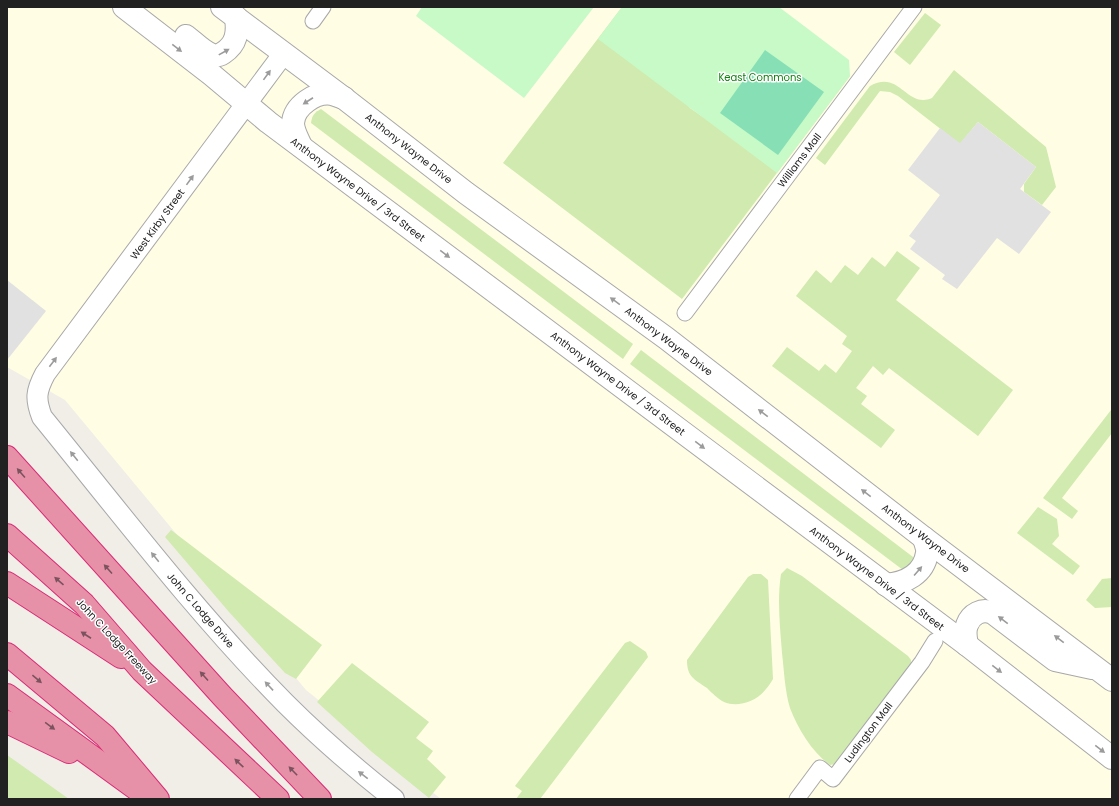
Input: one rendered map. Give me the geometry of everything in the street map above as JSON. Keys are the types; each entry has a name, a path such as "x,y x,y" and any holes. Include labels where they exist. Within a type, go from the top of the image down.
{"highway":[{"path":"7,457 222,696 320,799"},
{"name":"John C Lodge Freeway","path":"7,536 84,604 142,671 278,799"},
{"path":"7,582 142,671"},
{"path":"7,654 105,736 158,799"},
{"path":"7,695 126,780 149,799"},
{"path":"7,722 126,780"}],"street":[{"name":"Anthony Wayne Drive / 3rd Street","path":"124,7 301,146 966,645 1112,758"},
{"path":"146,7 213,56 220,55 230,49 236,38 237,27 229,12"},
{"path":"313,21 324,7"},
{"name":"Williams Mall","path":"685,313 914,7"},
{"name":"Anthony Wayne Drive","path":"229,12 473,197 666,338 924,538 1105,674"},
{"name":"West Kirby Street","path":"37,397 38,387 45,374 284,53"},
{"path":"301,146 295,133 293,123 301,106 310,98 323,94 332,94 345,99"},
{"name":"John C Lodge Drive","path":"37,397 38,407 42,417 221,635 291,709 354,767 394,799"},
{"path":"886,585 897,584 908,580 919,572 925,562 928,552 924,538"},
{"path":"966,645 965,635 967,625 974,615 980,611 987,610 1054,660 1105,674"},
{"name":"Ludington Mall","path":"797,799 820,768 833,779 922,662 935,642"}],"shaded area":[{"path":"7,7 1112,7 1112,799 441,799 306,690 65,400 7,367"},
{"path":"978,122 1036,167 1020,189 1051,212 1019,254 997,238 957,289 942,279 945,275 910,249 916,241 909,236 940,195 908,170 940,128 960,143"},
{"path":"7,280 46,311 7,360"}],"green space":[{"path":"422,7 594,7 524,98 416,16"},
{"path":"622,7 690,108 703,117 850,76 682,299 503,163"},
{"name":"Keast Commons","path":"622,7 779,7 849,60 850,76 777,173 598,39"},
{"path":"925,13 941,25 910,65 894,52"},
{"path":"765,50 824,92 778,155 720,113"},
{"path":"954,70 1046,147 1056,187 1042,205 1024,192 1024,184 1036,167 978,122 960,144 898,96 890,92 880,91 825,165 816,158 870,86 880,82 889,82 896,85 909,95 923,100 932,98"},
{"path":"321,109 633,344 623,359 311,123 314,114"},
{"path":"897,251 920,268 896,300 1013,390 978,436 889,368 883,375 873,366 856,388 867,396 861,404 895,430 881,448 772,366 787,347 819,371 825,364 836,373 852,351 842,344 847,336 796,296 816,270 831,283 845,265 858,275 872,257 885,267"},
{"path":"641,350 913,557 913,562 903,570 630,364"},
{"path":"1111,410 1112,433 1062,498 1078,511 1072,519 1043,498"},
{"path":"1038,507 1057,519 1059,536 1052,544 1080,566 1073,575 1017,533"},
{"path":"171,530 322,645 296,679 285,673 229,612 165,537"},
{"path":"787,568 802,576 908,656 911,660 911,666 835,764 830,765 823,760 806,740 797,724 788,702 782,653 779,604 781,574"},
{"path":"753,574 761,574 768,580 773,679 768,687 758,697 741,704 729,704 713,694 692,677 688,670 687,660 748,577"},
{"path":"1112,578 1112,607 1095,608 1086,600 1102,579"},
{"path":"630,641 646,652 648,657 540,799 516,799 522,791 515,786 625,643"},
{"path":"352,663 429,722 416,738 433,751 427,759 446,777 429,798 372,752 317,702"},
{"path":"7,755 69,799 7,799"}]}
